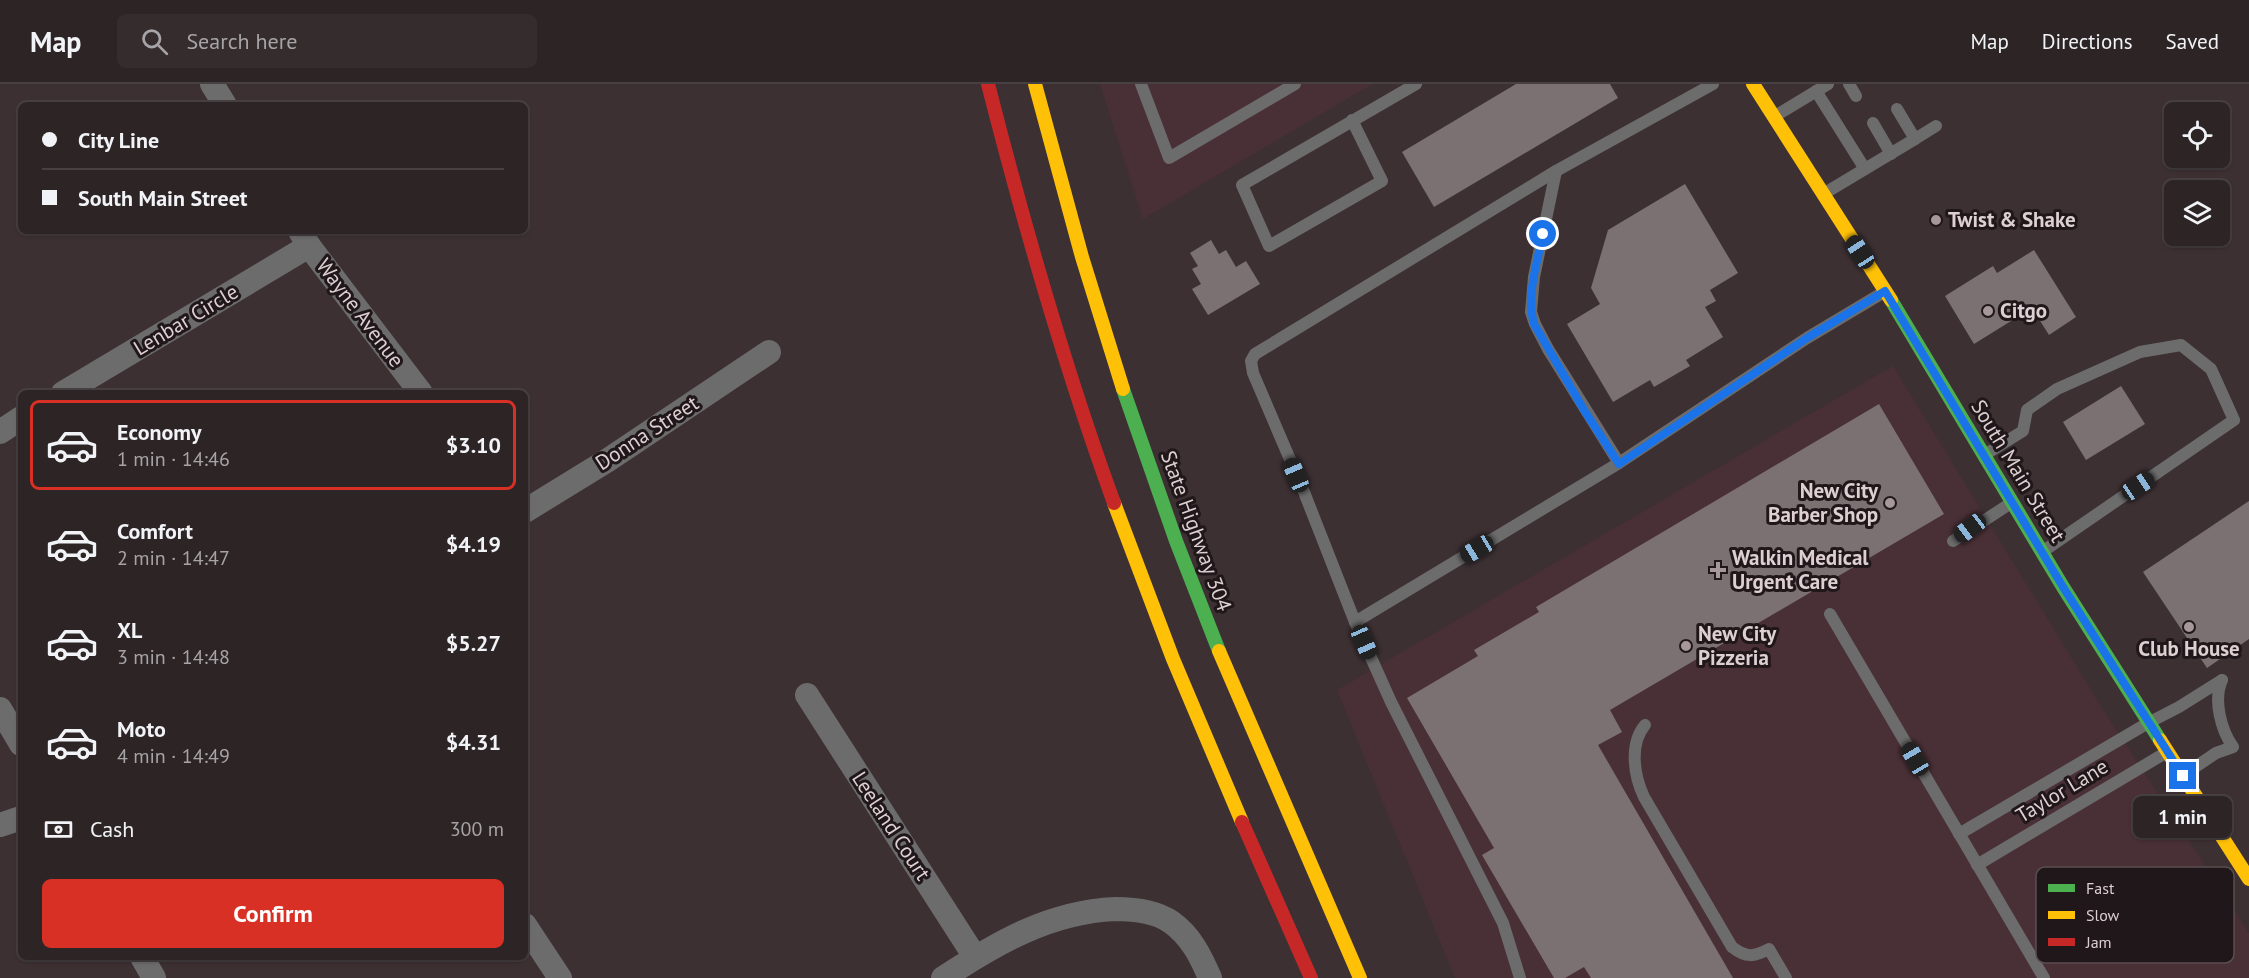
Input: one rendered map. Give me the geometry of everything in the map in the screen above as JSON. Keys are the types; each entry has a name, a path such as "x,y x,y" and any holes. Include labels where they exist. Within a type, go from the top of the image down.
{"main road":[{"path":"988,84 1050,311 1123,527 1189,697 1311,978"},
{"name":"State Highway 304","path":"1035,84 1088,279 1130,412 1175,539 1243,709 1360,978"},
{"name":"South Main Street","path":"1753,84 1885,291 2148,723 2249,879"}],"street":[{"path":"212,84 223,102"},
{"name":"Lenbar Circle","path":"68,390 304,238"},
{"name":"Wayne Avenue","path":"304,238 419,390"},
{"name":"Donna Street","path":"528,509 769,352"},
{"path":"0,432 18,420"},
{"name":"Leeland Court","path":"807,695 975,957"},
{"path":"0,709 18,739"},
{"path":"0,825 18,819"},
{"path":"943,978 1007,938 1052,919 1079,912 1101,910 1144,911 1171,922 1185,934 1195,948 1210,978"},
{"path":"528,929 561,978"},
{"path":"144,960 154,978"}],"lane":[{"path":"1141,84 1169,158 1295,84"},
{"path":"1352,120 1382,181 1269,246 1242,184 1352,120 1416,84"},
{"path":"1521,978 1503,923 1391,702 1355,622 1304,492 1253,373 1251,361 1255,354 1557,171 1713,84"},
{"path":"1774,117 1828,84"},
{"path":"1849,84 1856,96"},
{"path":"1816,91 1865,169"},
{"path":"1897,109 1915,139"},
{"path":"1873,123 1891,154"},
{"path":"1823,195 1936,126"},
{"path":"1557,171 1534,277 1531,312 1534,324 1584,410 1619,464"},
{"path":"1355,622 1619,464 1807,338 1885,291"},
{"path":"1984,456 2023,431 2027,410 2057,389 2140,352 2181,345 2211,369 2234,420 2042,552"},
{"path":"1953,541 2012,502"},
{"path":"1830,614 2044,978"},
{"name":"Taylor Lane","path":"1959,834 2222,680 2217,696 2224,733 2233,747 2216,753 2183,776"},
{"path":"1646,725 1638,734 1636,745 1636,772 1644,797 1732,947 1751,957 1769,949 1786,978"},
{"name":"Taylor Lane","path":"1977,864 2167,752"}],"shaded area":[{"path":"1100,84 1372,84 1143,219"},
{"path":"1893,366 2102,708 2206,867 2036,867 2036,963 2234,963 2234,910 2249,933 2249,978 1455,978 1337,690"}],"building":[{"path":"1516,84 1610,84 1618,98 1434,207 1402,152"},
{"path":"1685,184 1738,273 1710,290 1716,301 1705,307 1723,337 1686,360 1690,366 1654,387 1650,380 1613,402 1567,324 1600,304 1591,288 1608,230"},
{"path":"1211,240 1219,254 1226,250 1236,267 1246,261 1260,284 1208,315 1192,289 1201,284 1192,269 1198,266 1190,253"},
{"path":"2034,250 2076,317 2049,335 2032,308 1974,344 1945,296 1993,266 1997,273"},
{"path":"2121,386 2145,424 2086,460 2063,422"},
{"path":"1879,404 1944,514 1610,710 1622,732 1598,745 1733,978 1591,978 1584,967 1565,978 1554,978 1482,855 1494,848 1407,698 1478,656 1474,650 1539,612 1536,607"},
{"path":"2249,501 2249,639 2207,668 2143,572"}],"traffic: fast":[{"path":"1891,300 2063,587 2160,740"},
{"path":"1123,389 1176,541 1219,651"}],"traffic: slow":[{"path":"1035,84 1082,257 1123,389"},
{"path":"1753,84 1891,300"},
{"path":"1114,503 1173,659 1242,822"},
{"path":"1219,651 1360,978"},
{"path":"2160,740 2249,879"}],"traffic: jam":[{"path":"988,84 1046,295 1078,400 1114,503"},
{"path":"1242,822 1311,978"}],"place":[{"name":"Twist & Shake","path":"1936,220"},
{"name":"Citgo","path":"1988,311"},
{"name":"New City Barber Shop","path":"1890,503"},
{"name":"Walkin Medical Urgent Care","path":"1718,570"},
{"name":"Club House","path":"2189,627"},
{"name":"New City Pizzeria","path":"1686,646"}],"route":[{"path":"1543,234 1534,277 1531,312 1534,324 1584,410 1619,464 1807,338 1885,291 2063,587 2183,776"}]}
